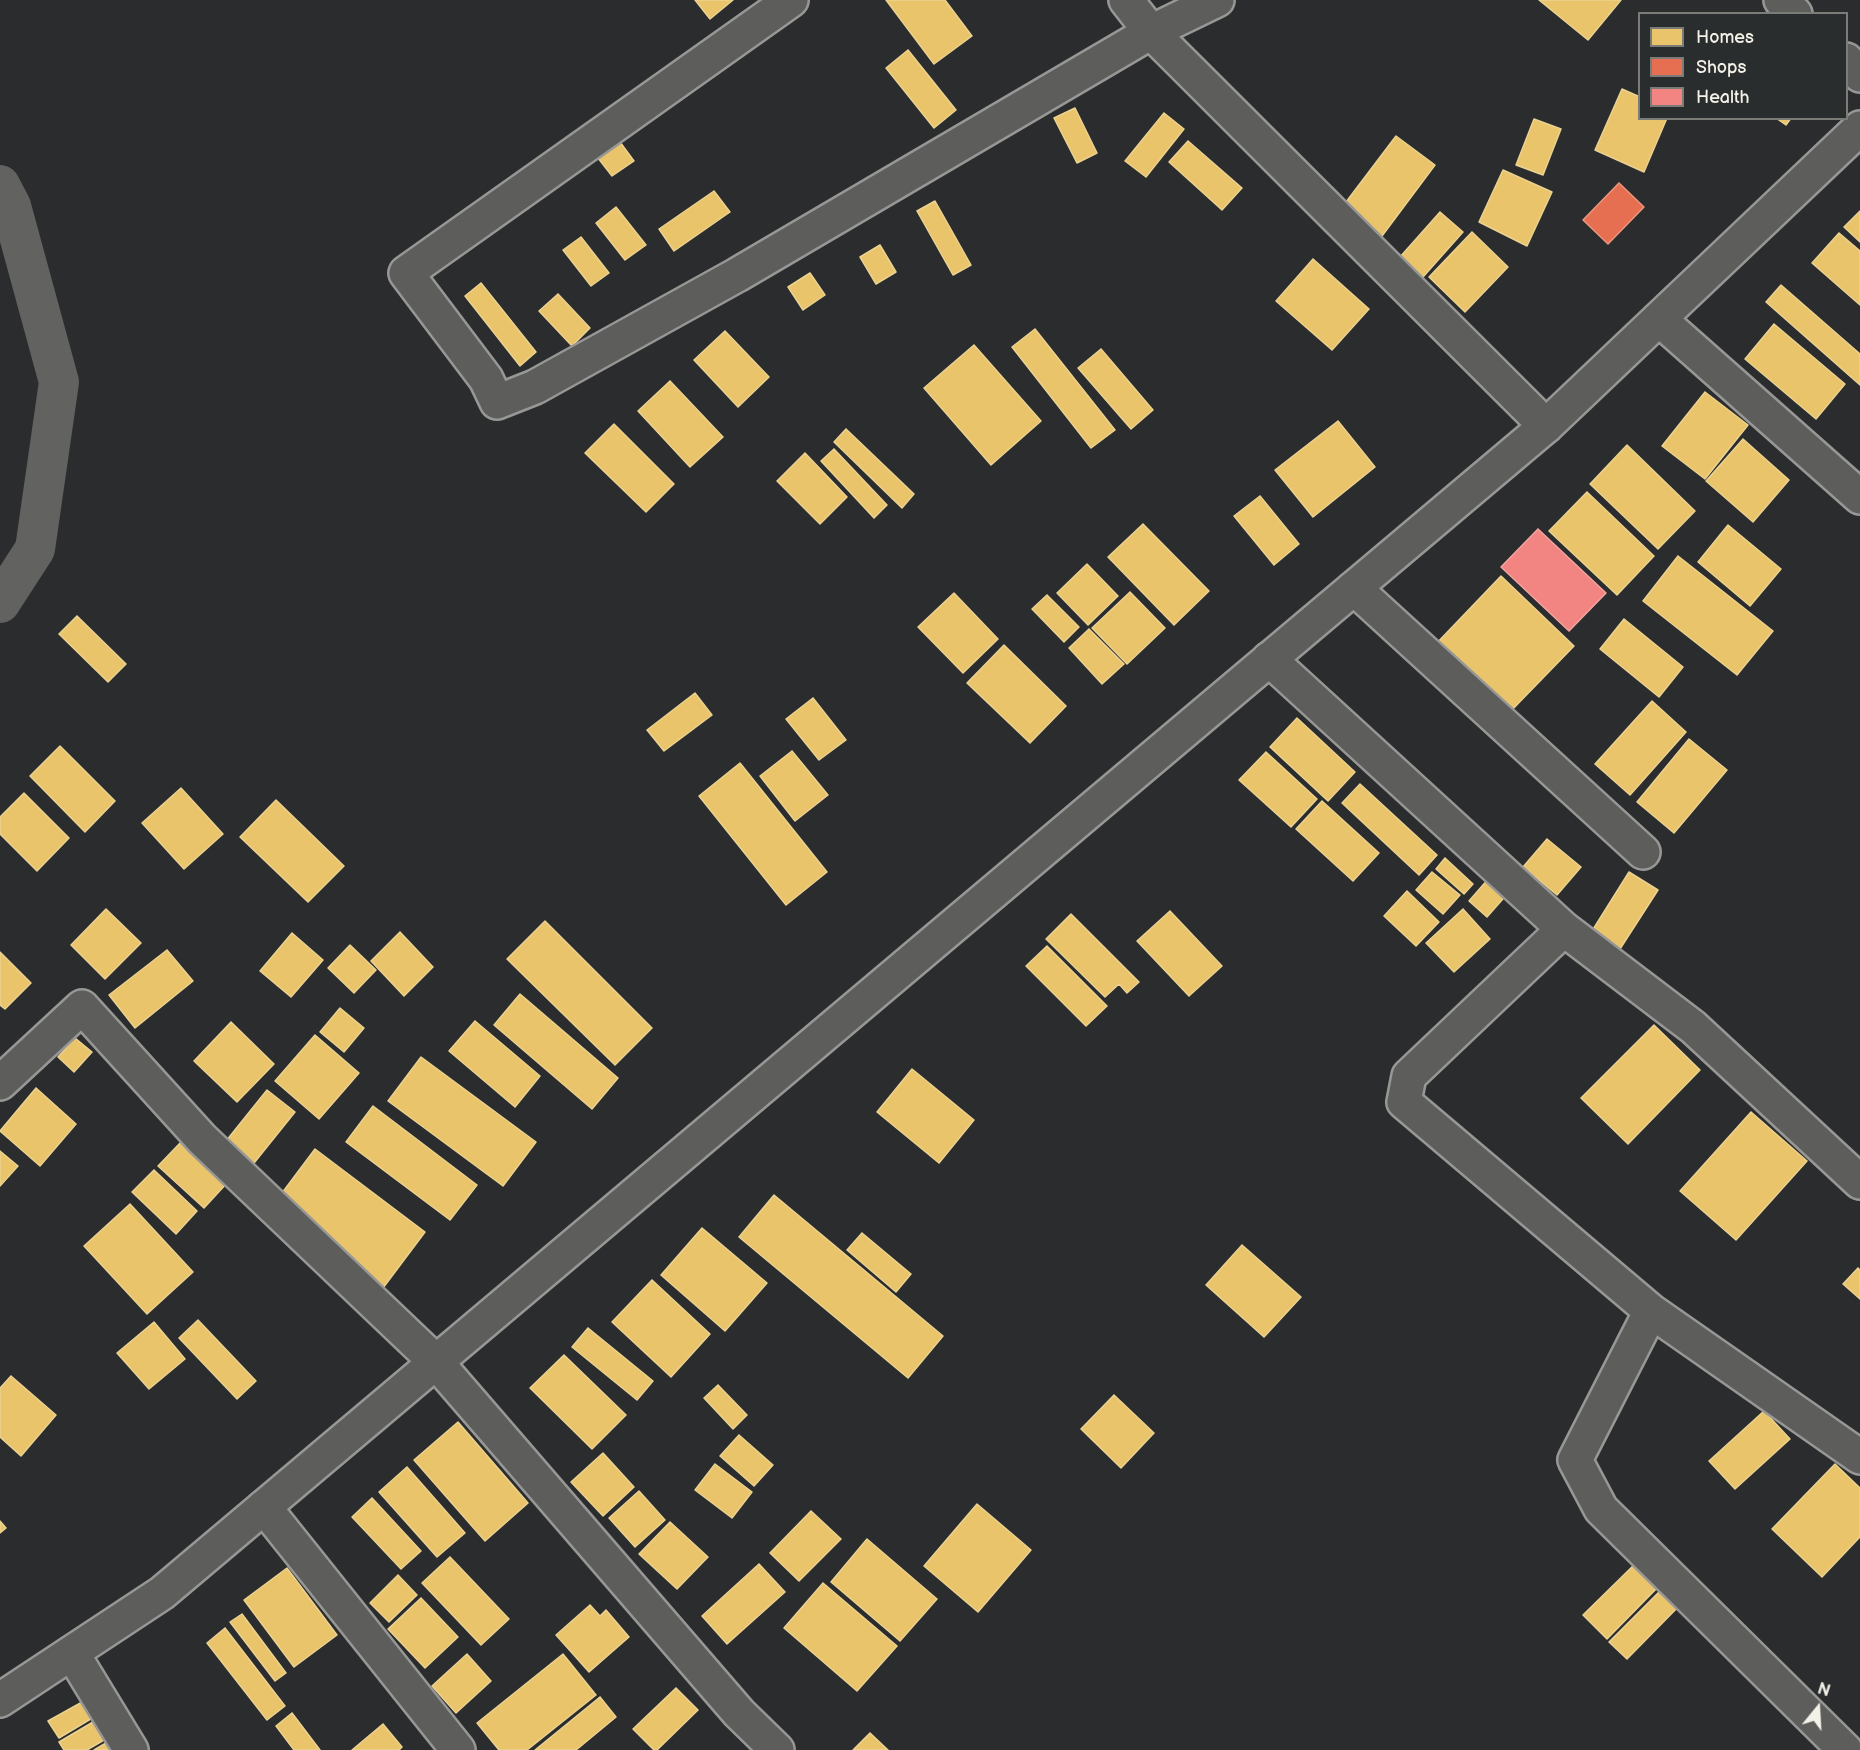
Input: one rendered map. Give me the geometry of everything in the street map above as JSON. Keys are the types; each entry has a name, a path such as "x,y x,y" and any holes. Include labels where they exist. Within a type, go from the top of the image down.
{"street":[{"path":"791,0 406,273 486,379 497,402 535,387 727,280 1151,32 1217,0"},
{"path":"1126,0 1151,32 1546,426"},
{"path":"1781,0 1794,12"},
{"path":"1848,62 1860,75"},
{"path":"0,1700 162,1593 1546,426 1859,131"},
{"path":"1659,319 1860,497"},
{"path":"1353,588 1643,852"},
{"path":"1269,659 1564,929 1693,1027 1860,1182"},
{"path":"1564,929 1409,1076 1404,1102 1651,1311 1860,1457"},
{"path":"0,1083 82,1007 202,1139 436,1362 739,1713 777,1750"},
{"path":"1651,1311 1575,1460 1601,1509 1845,1750"},
{"path":"264,1507 458,1750"},
{"path":"72,1653 130,1750"}],"building: Homes":[{"path":"695,0 733,0 710,19"},
{"path":"886,0 945,0 972,36 934,64"},
{"path":"1539,0 1621,0 1588,40"},
{"path":"908,50 956,110 934,128 886,68"},
{"path":"1622,89 1638,96 1638,120 1666,120 1644,172 1595,150"},
{"path":"1075,108 1097,153 1077,163 1054,118"},
{"path":"1164,113 1184,129 1146,177 1125,161"},
{"path":"1534,119 1561,129 1543,175 1516,165"},
{"path":"1779,120 1790,120 1786,125"},
{"path":"1396,136 1435,165 1382,236 1343,206"},
{"path":"1188,141 1242,188 1222,210 1169,162"},
{"path":"620,142 634,161 612,176 598,158"},
{"path":"1503,170 1552,192 1527,246 1479,222"},
{"path":"714,191 730,212 674,251 659,229"},
{"path":"935,201 971,265 953,275 917,211"},
{"path":"616,207 646,245 625,260 596,223"},
{"path":"1860,211 1860,242 1844,227"},
{"path":"1440,212 1463,232 1423,277 1400,257"},
{"path":"1472,232 1508,267 1465,312 1429,277"},
{"path":"1839,233 1860,251 1860,305 1812,263"},
{"path":"581,237 609,273 591,286 563,250"},
{"path":"880,245 896,272 876,284 860,257"},
{"path":"1313,259 1369,309 1332,350 1276,301"},
{"path":"810,273 825,295 803,310 788,287"},
{"path":"481,283 536,352 520,366 465,296"},
{"path":"1781,285 1860,354 1860,385 1766,302"},
{"path":"558,294 590,328 572,346 539,311"},
{"path":"1774,324 1845,384 1816,419 1745,359"},
{"path":"1035,329 1115,430 1091,448 1012,347"},
{"path":"725,331 769,377 738,407 694,360"},
{"path":"974,345 1041,421 991,465 924,388"},
{"path":"1101,349 1153,410 1131,429 1078,368"},
{"path":"670,381 723,437 690,467 638,411"},
{"path":"1705,392 1748,425 1705,479 1662,446"},
{"path":"1338,421 1375,467 1313,517 1275,470"},
{"path":"614,424 674,484 646,512 585,453"},
{"path":"846,429 914,494 902,508 834,442"},
{"path":"1743,439 1789,480 1753,522 1706,481"},
{"path":"1627,445 1695,511 1658,549 1590,484"},
{"path":"834,449 887,505 874,518 821,461"},
{"path":"805,453 847,497 820,524 777,481"},
{"path":"1587,492 1654,556 1617,595 1549,531"},
{"path":"1260,496 1299,544 1274,565 1234,516"},
{"path":"1143,524 1209,591 1174,625 1108,557"},
{"path":"1728,525 1781,569 1750,606 1698,562"},
{"path":"1678,556 1773,631 1737,675 1643,601"},
{"path":"1087,564 1118,596 1088,625 1057,593"},
{"path":"1501,576 1574,646 1507,715 1434,646"},
{"path":"1130,592 1165,628 1127,664 1092,628"},
{"path":"954,593 998,639 963,673 918,627"},
{"path":"1047,595 1079,627 1064,642 1032,609"},
{"path":"77,616 126,664 108,682 59,634"},
{"path":"1624,619 1683,667 1659,697 1600,649"},
{"path":"1089,629 1124,664 1102,684 1069,648"},
{"path":"1004,645 1066,706 1030,743 967,683"},
{"path":"695,693 712,715 664,751 647,730"},
{"path":"813,698 846,740 819,760 786,719"},
{"path":"1652,701 1686,732 1630,795 1595,764"},
{"path":"1297,718 1355,772 1328,801 1270,747"},
{"path":"1689,739 1727,770 1674,833 1637,802"},
{"path":"60,746 115,801 85,832 30,776"},
{"path":"792,751 828,795 795,821 760,776"},
{"path":"1266,752 1317,799 1291,827 1239,780"},
{"path":"740,763 827,872 786,905 699,796"},
{"path":"1360,784 1437,855 1419,875 1342,803"},
{"path":"181,788 223,834 184,869 142,823"},
{"path":"24,793 69,838 37,871 0,834 0,817"},
{"path":"276,800 344,866 308,902 240,837"},
{"path":"1322,801 1379,853 1353,881 1296,829"},
{"path":"1547,839 1581,867 1557,895 1523,867"},
{"path":"1445,858 1473,884 1464,894 1436,869"},
{"path":"1432,872 1460,895 1443,914 1416,890"},
{"path":"1629,872 1658,890 1620,949 1592,931"},
{"path":"1490,877 1509,892 1487,917 1469,901"},
{"path":"1407,891 1439,922 1416,946 1384,916"},
{"path":"106,909 141,943 105,979 71,945"},
{"path":"1463,909 1490,939 1454,972 1426,943"},
{"path":"1170,911 1222,966 1189,996 1137,941"},
{"path":"1071,914 1139,982 1127,993 1119,984 1105,997 1046,939"},
{"path":"545,921 652,1028 615,1065 507,959"},
{"path":"400,932 433,967 404,996 371,961"},
{"path":"292,933 323,960 291,997 260,971"},
{"path":"350,945 376,970 354,993 328,968"},
{"path":"1047,946 1107,1006 1086,1026 1026,966"},
{"path":"167,950 193,981 135,1028 109,995"},
{"path":"0,952 31,983 5,1009 0,1005"},
{"path":"520,994 618,1078 592,1109 494,1025"},
{"path":"340,1008 364,1028 344,1052 320,1032"},
{"path":"475,1021 540,1076 515,1107 449,1051"},
{"path":"231,1022 274,1064 237,1102 194,1061"},
{"path":"1654,1025 1700,1070 1628,1144 1581,1098"},
{"path":"315,1035 359,1073 319,1119 275,1081"},
{"path":"75,1038 92,1052 74,1072 58,1057"},
{"path":"421,1057 536,1142 503,1186 388,1101"},
{"path":"912,1069 974,1120 939,1163 877,1112"},
{"path":"36,1088 76,1124 40,1166 0,1131"},
{"path":"267,1090 295,1112 246,1173 218,1151"},
{"path":"373,1106 477,1185 450,1220 346,1142"},
{"path":"1751,1112 1807,1161 1736,1240 1680,1191"},
{"path":"182,1141 227,1183 204,1208 158,1166"},
{"path":"315,1149 425,1232 383,1288 273,1205"},
{"path":"0,1151 18,1166 0,1186"},
{"path":"154,1170 197,1211 176,1234 132,1192"},
{"path":"774,1195 943,1336 908,1378 739,1237"},
{"path":"130,1204 193,1272 147,1314 84,1246"},
{"path":"702,1228 767,1283 725,1331 661,1275"},
{"path":"862,1233 911,1274 896,1292 847,1250"},
{"path":"1242,1245 1301,1297 1264,1337 1206,1285"},
{"path":"1858,1268 1860,1270 1860,1299 1843,1284"},
{"path":"652,1280 710,1334 671,1377 612,1322"},
{"path":"198,1320 256,1381 237,1399 179,1338"},
{"path":"154,1322 185,1359 149,1389 117,1353"},
{"path":"588,1328 653,1381 637,1400 572,1347"},
{"path":"564,1355 626,1415 592,1449 530,1388"},
{"path":"11,1376 56,1415 21,1456 0,1437 0,1388"},
{"path":"718,1385 747,1415 733,1429 704,1398"},
{"path":"1114,1395 1154,1433 1121,1468 1081,1429"},
{"path":"1764,1411 1790,1439 1735,1489 1709,1461"},
{"path":"458,1422 528,1503 485,1541 414,1460"},
{"path":"739,1435 773,1465 754,1486 720,1456"},
{"path":"603,1453 634,1487 603,1516 571,1482"},
{"path":"715,1464 752,1492 732,1518 695,1490"},
{"path":"1835,1464 1860,1488 1860,1537 1822,1577 1772,1529"},
{"path":"407,1467 465,1533 437,1557 379,1492"},
{"path":"639,1491 665,1520 635,1547 609,1518"},
{"path":"372,1498 421,1551 401,1569 352,1517"},
{"path":"977,1504 1031,1550 978,1612 924,1566"},
{"path":"811,1511 841,1539 799,1581 770,1553"},
{"path":"0,1521 6,1528 0,1533"},
{"path":"670,1522 708,1557 677,1589 639,1554"},
{"path":"867,1539 937,1599 900,1641 831,1582"},
{"path":"450,1557 509,1619 481,1645 422,1583"},
{"path":"1638,1561 1661,1584 1607,1639 1583,1615"},
{"path":"759,1564 785,1592 727,1644 702,1616"},
{"path":"287,1568 337,1635 294,1667 244,1600"},
{"path":"398,1575 417,1595 389,1622 370,1603"},
{"path":"823,1583 897,1646 857,1691 784,1628"},
{"path":"1667,1584 1684,1601 1627,1659 1609,1642"},
{"path":"421,1598 458,1637 425,1668 388,1629"},
{"path":"590,1605 600,1616 606,1610 629,1637 589,1672 556,1635"},
{"path":"242,1614 286,1673 275,1681 230,1622"},
{"path":"225,1628 285,1706 267,1720 207,1643"},
{"path":"467,1654 491,1681 456,1713 432,1686"},
{"path":"563,1654 596,1695 527,1750 499,1750 477,1723"},
{"path":"676,1688 698,1710 657,1750 654,1750 633,1729"},
{"path":"600,1697 616,1717 576,1750 535,1750"},
{"path":"84,1701 94,1717 59,1738 48,1721"},
{"path":"292,1713 320,1750 294,1750 276,1726"},
{"path":"93,1722 104,1740 87,1750 64,1750 59,1742"},
{"path":"383,1724 402,1747 399,1750 352,1750"},
{"path":"870,1733 888,1750 853,1750"},
{"path":"106,1743 110,1750 94,1750"}],"building: Shops":[{"path":"1619,183 1644,207 1608,244 1583,220"}],"building: Health":[{"path":"1538,529 1606,593 1569,631 1501,567"}],"waterway":[{"path":"0,185 11,206 59,382 35,549 0,603"}]}
